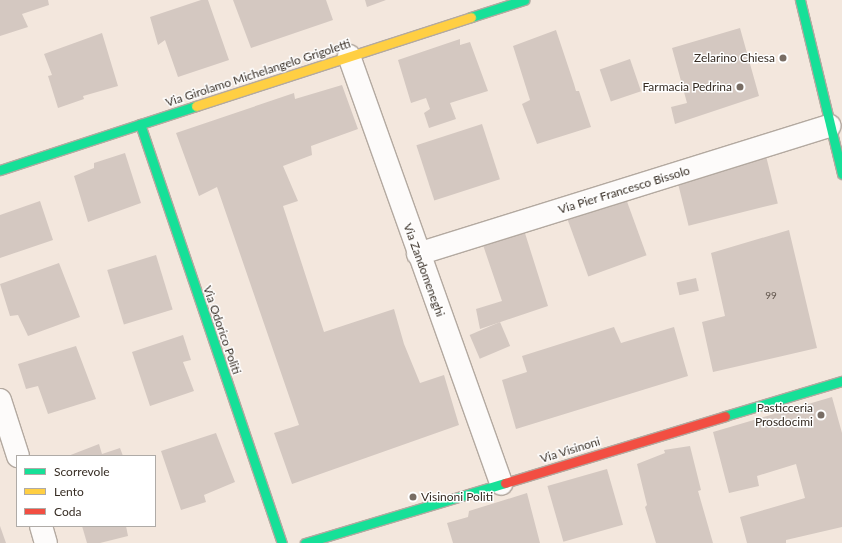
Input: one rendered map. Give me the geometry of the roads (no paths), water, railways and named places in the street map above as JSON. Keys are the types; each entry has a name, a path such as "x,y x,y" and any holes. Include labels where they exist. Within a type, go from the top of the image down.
{"street":[{"name":"Via Girolamo Michelangelo Grigoletti","path":"0,170 524,0"},
{"path":"800,0 842,174"},
{"name":"Via Zandomeneghi","path":"349,56 418,254 501,484"},
{"name":"Via Odorico Politi","path":"140,124 282,543"},
{"name":"Via Pier Francesco Bissolo","path":"418,254 830,126"},
{"name":"Via Visinoni","path":"305,543 842,381"},
{"path":"0,400 18,455"},
{"path":"41,527 46,543"}],"place":[{"name":"Zelarino Chiesa","path":"783,58"},
{"name":"Farmacia Pedrina","path":"740,87"},
{"name":"Pasticceria Prosdocimi","path":"821,415"},
{"name":"Visinoni Politi","path":"413,497"}]}
